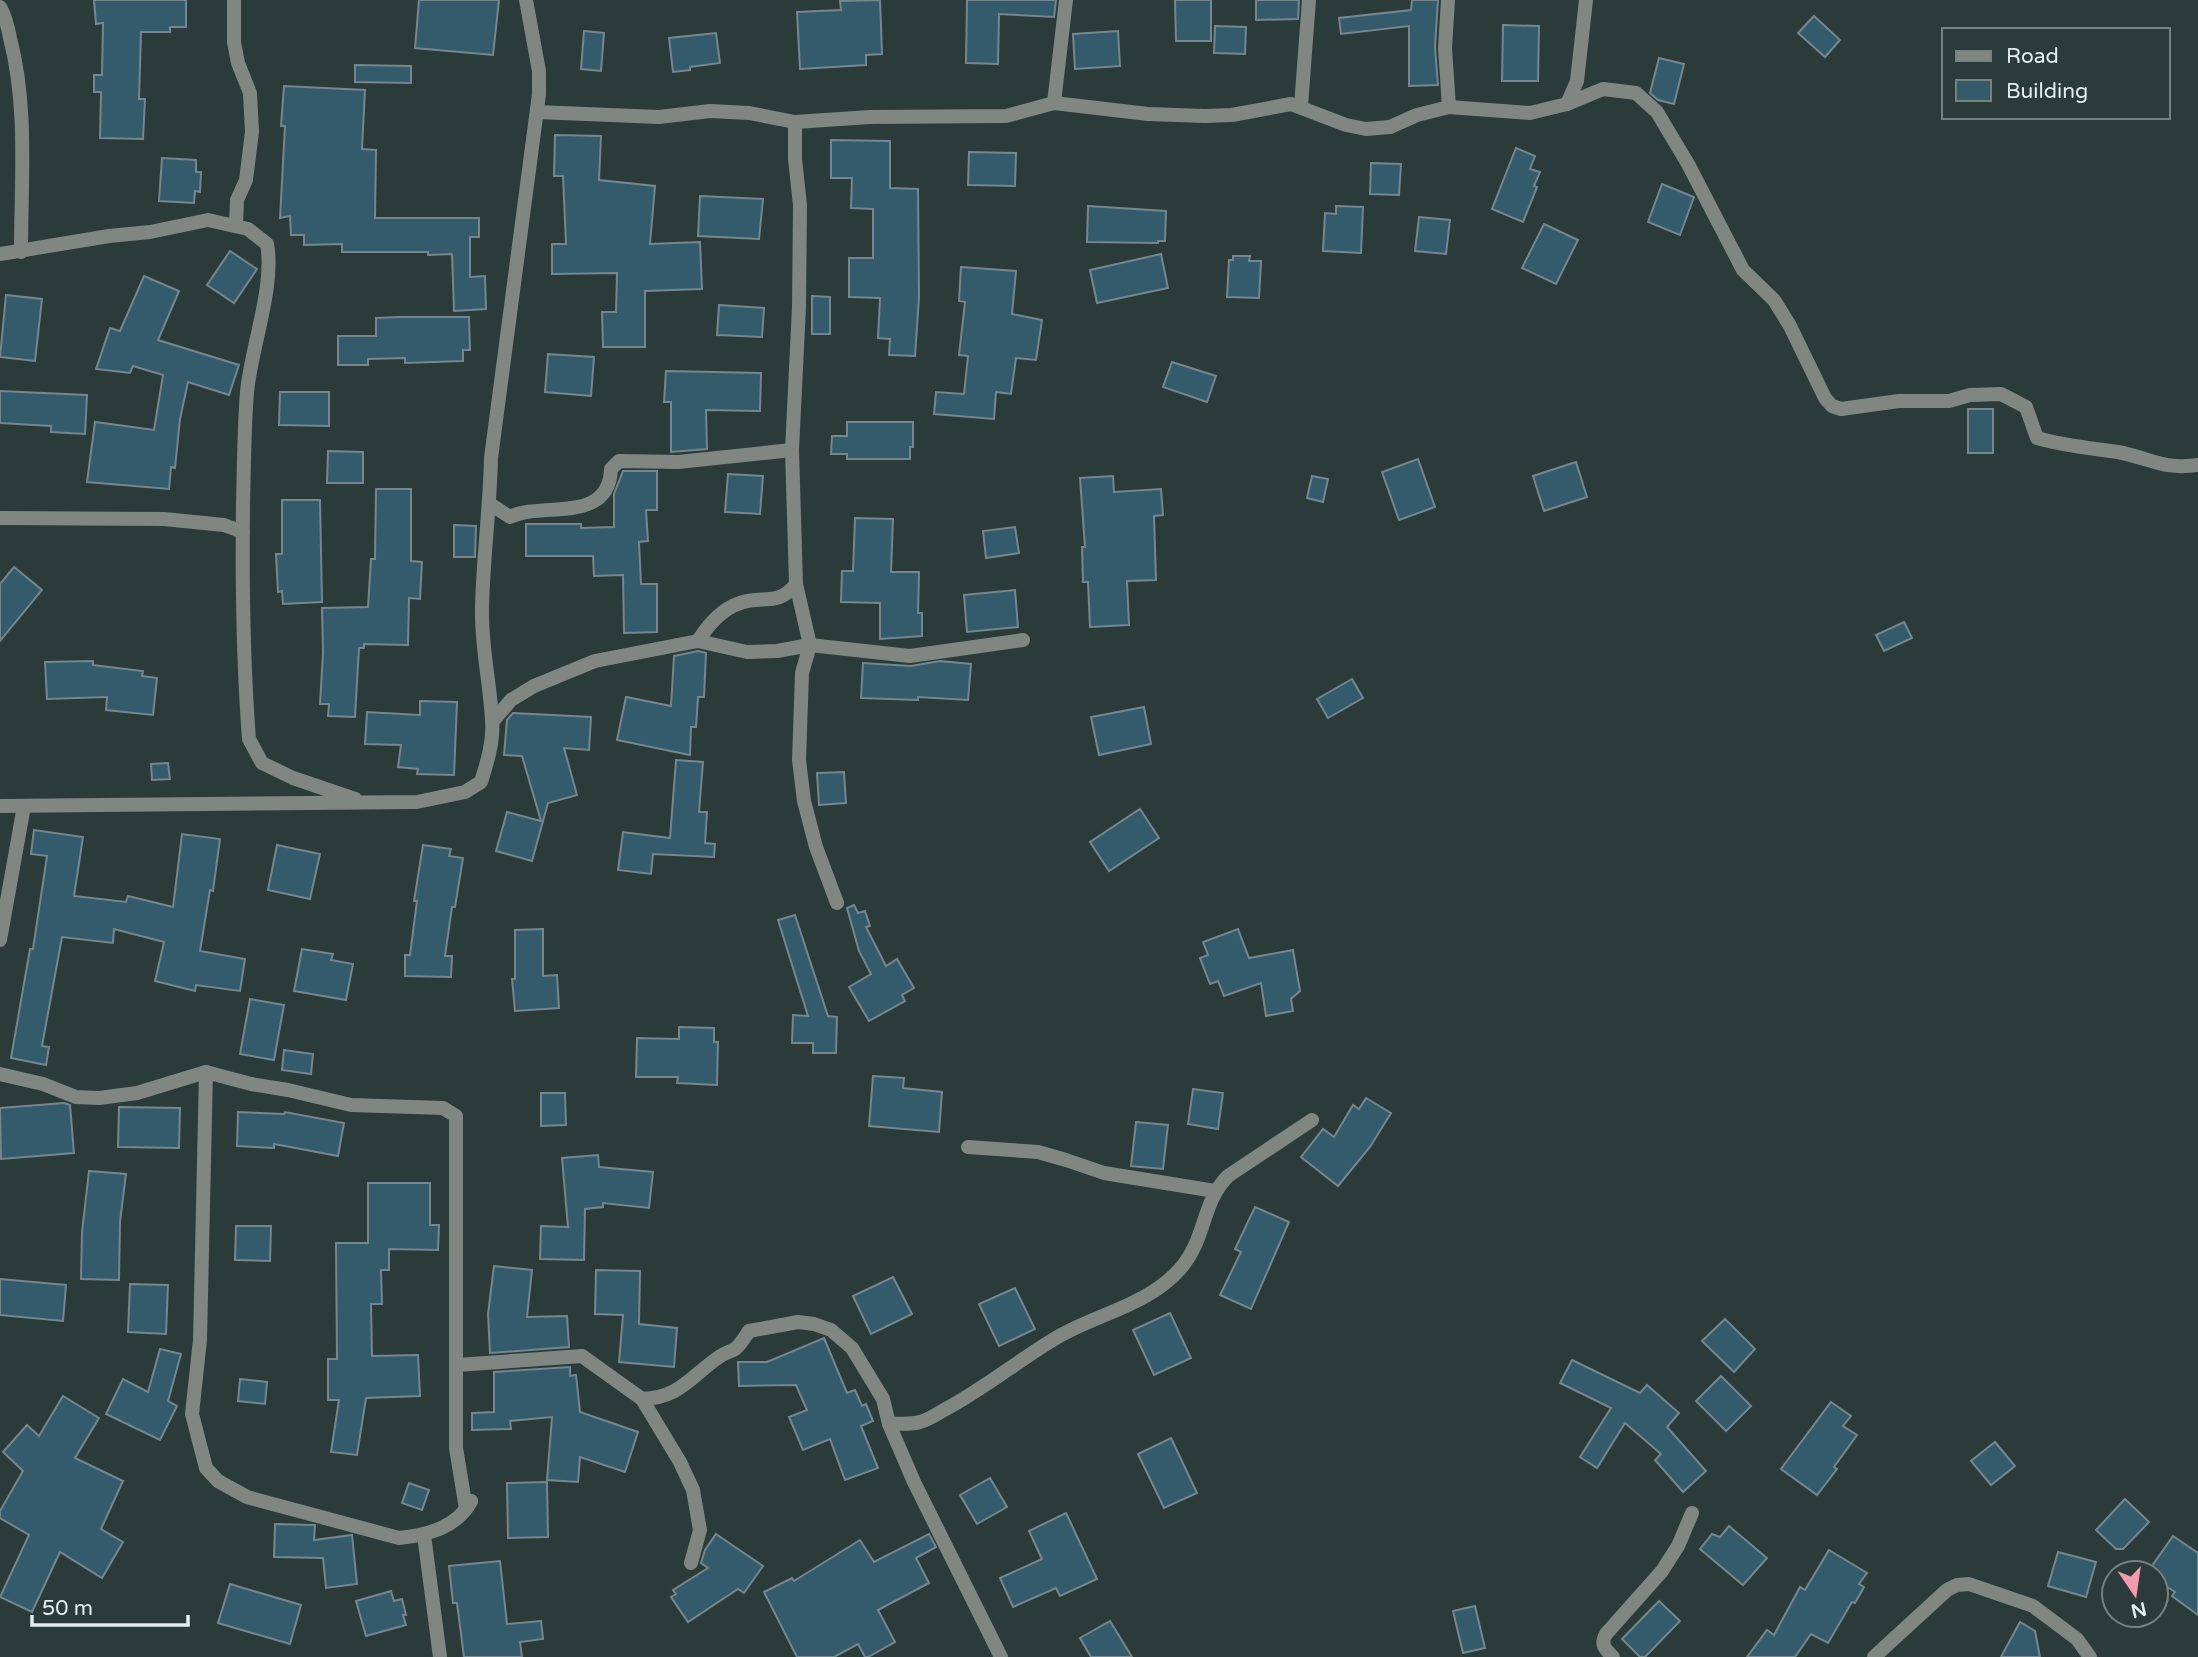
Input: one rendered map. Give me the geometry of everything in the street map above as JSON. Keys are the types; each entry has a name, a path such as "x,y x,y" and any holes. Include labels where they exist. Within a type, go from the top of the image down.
{"street":[{"path":"234,0 233,42 250,93 252,132 246,180 237,200 236,225"},
{"path":"0,806 417,802 466,792 481,782 488,758 493,721 483,651 482,607 491,458 537,112 539,71 526,0"},
{"path":"1054,103 1066,0"},
{"path":"1301,106 1308,0"},
{"path":"1448,0 1445,48 1450,107"},
{"path":"1567,104 1577,80 1587,0"},
{"path":"0,7 5,15 14,53 20,92 21,252"},
{"path":"537,112 660,117 710,111 749,113 795,122 870,117 1006,116 1054,103 1149,114 1205,116 1232,115 1291,104 1346,125 1366,129 1390,127 1417,115 1450,107 1530,113 1567,104 1603,89 1636,93 1657,112 1688,164 1743,270 1774,300 1790,326 1825,398 1832,406 1841,409 1899,401 1949,401 1970,395 2001,394 2026,407 2037,438 2061,445 2120,453 2177,468 2198,465"},
{"path":"795,122 795,159 800,205 799,307 792,450 796,584 810,645 802,673 800,773 816,848 837,903"},
{"path":"0,254 150,232 208,220 248,229 268,244 270,258 247,390 243,613 249,739 262,763 293,778 365,802"},
{"path":"490,504 510,517 521,511 581,507 605,492 611,481 611,469 619,461 678,462 792,450"},
{"path":"0,518 164,519 224,525 243,532"},
{"path":"698,641 724,611 740,603 787,595 796,584"},
{"path":"493,721 511,700 595,661 698,641 747,652 777,651 810,645 909,656 1023,640"},
{"path":"0,940 24,806"},
{"path":"0,1074 43,1084 76,1097 99,1098 137,1093 206,1072 341,1104 443,1108 456,1116 456,1448 466,1508 471,1501 467,1508 452,1523 424,1535 399,1538 247,1497 218,1482 206,1468 192,1414 200,1340 206,1072"},
{"path":"889,1424 920,1423 966,1398 1053,1339 1142,1300 1177,1272 1188,1259 1198,1244 1215,1191 1228,1176 1312,1120"},
{"path":"968,1147 1038,1152 1104,1174 1215,1191"},
{"path":"642,1399 669,1395 688,1383 720,1356 736,1348 749,1331 798,1322 831,1330 852,1348 883,1399 889,1424 914,1482 1001,1657"},
{"path":"457,1365 582,1356 642,1399 680,1462 693,1490 700,1530 691,1563"},
{"path":"1613,1657 1603,1647 1602,1641 1662,1571 1678,1546 1692,1513"},
{"path":"424,1535 440,1657"},
{"path":"1874,1657 1947,1590 1957,1585 1969,1584 2034,1606 2077,1639 2090,1657"}],"building":[{"path":"94,0 186,0 186,27 170,27 170,32 141,32 139,99 145,99 143,139 100,138 101,92 94,92 94,75 102,75 103,23 96,24"},
{"path":"419,0 499,0 493,55 415,48"},
{"path":"880,0 882,54 866,55 866,65 800,69 797,12 841,10 840,1"},
{"path":"967,0 1056,0 1054,17 999,14 998,64 966,63"},
{"path":"1175,0 1211,0 1211,41 1176,41"},
{"path":"1256,0 1299,0 1298,19 1256,20"},
{"path":"1412,0 1438,0 1435,47 1438,85 1409,86 1409,26 1341,34 1339,18 1411,10"},
{"path":"1814,16 1840,40 1825,57 1798,33"},
{"path":"1503,25 1539,26 1538,81 1502,81"},
{"path":"1215,26 1246,27 1245,54 1214,53"},
{"path":"584,31 604,33 601,71 581,69"},
{"path":"1118,31 1120,66 1075,69 1073,34"},
{"path":"716,33 720,63 673,72 669,38"},
{"path":"1659,58 1684,64 1674,104 1658,100 1650,93"},
{"path":"355,65 411,66 411,83 355,82"},
{"path":"284,86 365,90 362,149 376,150 375,218 479,218 479,237 470,237 470,277 485,276 486,309 454,311 452,254 342,252 342,244 304,245 304,235 291,235 290,216 280,218 285,126 281,126"},
{"path":"555,135 601,136 599,180 655,186 650,244 700,242 702,289 645,291 645,347 603,347 602,312 616,312 617,273 552,274 552,244 566,244 563,176 554,176"},
{"path":"831,140 890,141 890,188 918,189 919,297 915,356 889,355 890,339 878,338 880,298 849,297 849,258 873,258 873,209 851,208 852,178 831,178"},
{"path":"1516,148 1535,156 1530,169 1540,172 1523,222 1492,209"},
{"path":"969,152 1016,153 1015,186 968,185"},
{"path":"162,158 196,160 196,172 201,172 200,192 195,191 194,203 159,201"},
{"path":"1371,163 1401,164 1399,195 1370,194"},
{"path":"1662,184 1694,197 1680,235 1648,222"},
{"path":"700,196 763,199 759,239 698,236"},
{"path":"1088,206 1166,211 1165,241 1087,242"},
{"path":"1336,206 1363,207 1361,253 1323,251 1325,213 1336,214"},
{"path":"1419,217 1450,220 1446,254 1415,251"},
{"path":"1544,224 1578,240 1556,284 1522,268"},
{"path":"230,251 257,269 234,303 207,285"},
{"path":"1161,254 1168,288 1097,303 1090,270"},
{"path":"1233,256 1250,256 1249,261 1261,261 1259,298 1227,297 1229,260 1233,260"},
{"path":"961,267 1016,271 1012,314 1042,320 1036,360 1016,358 1011,394 996,392 994,419 934,414 936,392 964,394 968,356 959,355 965,302 959,301"},
{"path":"144,276 179,291 158,340 239,365 229,395 188,382 180,419 175,468 171,467 169,489 87,482 95,422 154,430 163,375 133,366 130,373 96,369 110,328 120,331"},
{"path":"6,295 42,299 35,361 0,357"},
{"path":"812,296 830,297 830,334 812,334"},
{"path":"719,305 764,308 762,337 717,335"},
{"path":"469,317 470,350 463,350 463,361 405,363 405,358 368,359 368,365 338,365 338,336 376,336 376,318"},
{"path":"548,354 594,357 591,396 545,392"},
{"path":"1172,362 1216,376 1207,402 1163,387"},
{"path":"666,371 761,373 760,411 706,410 707,449 671,452 671,402 664,402"},
{"path":"0,391 87,395 85,434 51,432 51,426 0,423"},
{"path":"280,392 329,392 329,426 279,425"},
{"path":"1968,409 1993,409 1993,453 1968,453"},
{"path":"847,422 913,422 910,459 847,459 847,454 831,454 832,436 847,436"},
{"path":"328,451 363,452 363,483 327,483"},
{"path":"1418,459 1435,507 1399,520 1382,472"},
{"path":"1576,462 1587,497 1544,511 1533,476"},
{"path":"623,471 657,471 657,510 646,510 648,541 639,542 641,584 657,584 657,632 624,633 623,575 594,576 593,556 526,556 526,524 581,524 581,528 614,527 614,494"},
{"path":"728,474 763,476 760,514 725,512"},
{"path":"1113,476 1114,492 1161,489 1163,515 1154,516 1156,580 1127,581 1129,625 1090,627 1088,582 1083,582 1082,547 1085,547 1080,478"},
{"path":"1312,476 1328,479 1323,502 1307,498"},
{"path":"376,489 411,489 411,561 422,562 420,599 409,598 408,645 364,644 364,648 359,648 355,717 328,716 329,704 320,704 322,608 368,607 371,559 375,559"},
{"path":"282,500 320,500 322,602 283,604 282,591 278,592 276,554 282,554"},
{"path":"855,518 893,519 891,572 919,572 918,613 922,613 922,636 880,639 880,603 841,602 842,571 853,571"},
{"path":"454,525 476,526 475,557 454,557"},
{"path":"1015,527 1019,553 986,558 983,531"},
{"path":"14,567 42,590 0,641 0,584"},
{"path":"1015,590 1018,627 967,632 964,595"},
{"path":"1904,622 1912,638 1884,651 1876,635"},
{"path":"698,651 706,653 704,697 698,697 696,727 691,727 690,755 617,740 626,697 671,706 674,656"},
{"path":"93,661 93,665 143,671 142,676 157,678 153,715 106,710 107,697 47,699 45,662"},
{"path":"940,661 971,664 968,700 861,698 863,663 911,666"},
{"path":"1352,679 1363,698 1328,718 1317,699"},
{"path":"420,701 457,702 454,775 417,774 418,769 398,767 401,745 365,744 367,712 420,715"},
{"path":"1144,707 1151,744 1099,755 1091,717"},
{"path":"513,713 591,717 589,750 564,748 577,795 548,803 532,861 496,851 507,812 541,821 522,756 504,755 507,720"},
{"path":"676,760 703,762 699,812 707,812 705,843 715,844 714,857 653,854 651,874 618,870 623,832 670,838"},
{"path":"168,763 170,779 152,780 151,764"},
{"path":"844,772 846,803 819,805 817,773"},
{"path":"1140,809 1159,838 1109,871 1090,842"},
{"path":"34,830 83,837 74,896 126,902 128,896 173,907 182,834 220,839 213,891 210,890 200,951 245,959 240,991 196,985 195,991 155,981 164,942 114,929 113,943 62,937 42,1046 49,1047 46,1065 11,1058 30,949 33,949 47,856 31,854"},
{"path":"277,845 320,854 310,899 268,890"},
{"path":"423,845 451,849 449,856 463,858 445,956 452,956 451,977 405,976 405,955 410,955 417,901 414,901"},
{"path":"854,905 858,913 865,911 870,926 866,927 886,966 897,959 914,988 902,995 905,1001 869,1021 849,987 871,974 859,951 847,908"},
{"path":"795,915 828,1016 837,1017 836,1053 813,1053 813,1043 792,1043 793,1015 808,1016 778,920"},
{"path":"543,929 543,976 557,975 559,1008 515,1011 512,979 515,979 515,930"},
{"path":"1238,929 1249,958 1293,950 1300,991 1291,999 1293,1011 1266,1016 1261,983 1224,996 1218,981 1210,984 1200,958 1208,955 1203,942"},
{"path":"302,949 333,954 331,960 353,964 346,1000 294,991"},
{"path":"250,999 284,1005 274,1060 240,1054"},
{"path":"679,1027 714,1028 714,1042 718,1042 717,1085 677,1083 678,1077 636,1077 637,1038 679,1039"},
{"path":"284,1050 313,1054 311,1074 282,1070"},
{"path":"873,1076 904,1078 903,1088 942,1092 939,1132 869,1126"},
{"path":"1193,1089 1223,1093 1218,1129 1188,1124"},
{"path":"541,1093 565,1093 566,1125 541,1126"},
{"path":"1366,1098 1391,1113 1370,1147 1338,1186 1301,1157 1323,1129 1334,1137 1353,1105 1359,1109"},
{"path":"64,1103 70,1105 74,1153 1,1159 0,1108"},
{"path":"119,1107 180,1108 179,1148 118,1147"},
{"path":"238,1112 285,1112 344,1123 338,1156 274,1144 274,1148 237,1146"},
{"path":"1136,1122 1168,1125 1163,1169 1131,1166"},
{"path":"598,1155 599,1167 653,1172 649,1208 603,1203 603,1207 585,1209 584,1260 540,1259 541,1226 568,1227 562,1158"},
{"path":"89,1171 126,1174 120,1222 119,1280 81,1279 82,1232"},
{"path":"368,1183 430,1183 430,1225 439,1225 438,1250 389,1249 389,1270 381,1270 382,1304 371,1304 372,1356 418,1355 420,1396 366,1398 357,1455 331,1452 339,1400 328,1400 328,1359 337,1359 336,1243 368,1243"},
{"path":"1255,1207 1289,1222 1251,1309 1220,1295 1241,1252 1235,1249"},
{"path":"236,1226 271,1226 270,1261 235,1260"},
{"path":"494,1266 532,1270 527,1317 567,1316 569,1347 490,1353 488,1314"},
{"path":"596,1270 640,1271 639,1324 677,1328 674,1367 619,1362 623,1315 595,1314"},
{"path":"893,1277 912,1314 871,1334 853,1296"},
{"path":"0,1279 66,1285 63,1321 0,1315"},
{"path":"130,1284 168,1285 166,1334 128,1332"},
{"path":"1015,1288 1035,1329 999,1346 979,1304"},
{"path":"1170,1313 1191,1358 1154,1375 1133,1330"},
{"path":"1725,1319 1755,1349 1734,1372 1702,1341"},
{"path":"824,1338 847,1393 855,1390 862,1406 866,1404 873,1421 861,1426 878,1468 845,1480 830,1439 803,1450 789,1417 807,1410 796,1385 739,1386 738,1362 767,1362"},
{"path":"160,1349 181,1354 168,1401 177,1406 160,1440 106,1414 123,1379 148,1392"},
{"path":"1572,1360 1640,1393 1647,1385 1679,1413 1667,1427 1706,1471 1683,1492 1655,1460 1661,1454 1625,1423 1597,1468 1580,1457 1611,1408 1560,1383"},
{"path":"570,1367 570,1376 576,1375 580,1412 638,1432 625,1472 580,1457 578,1482 547,1480 552,1417 510,1421 511,1429 472,1430 472,1413 494,1412 494,1372"},
{"path":"1721,1376 1751,1406 1726,1431 1696,1401"},
{"path":"240,1379 267,1382 265,1404 238,1401"},
{"path":"63,1396 99,1418 75,1458 123,1481 101,1529 123,1542 102,1578 60,1552 32,1612 0,1597 29,1535 0,1518 0,1511 23,1471 3,1452 27,1425 39,1436"},
{"path":"1831,1402 1851,1416 1843,1426 1857,1435 1834,1467 1837,1469 1817,1495 1781,1469"},
{"path":"1171,1438 1197,1493 1164,1508 1138,1454"},
{"path":"1995,1442 2015,1466 1991,1485 1971,1461"},
{"path":"990,1478 1007,1507 977,1524 960,1495"},
{"path":"547,1482 548,1537 508,1538 507,1483"},
{"path":"409,1483 429,1490 422,1510 402,1503"},
{"path":"2125,1499 2149,1522 2123,1549 2116,1549 2096,1530"},
{"path":"1066,1513 1097,1579 1060,1596 1056,1588 1013,1607 1000,1578 1042,1559 1029,1531"},
{"path":"275,1524 315,1525 314,1540 352,1535 357,1584 326,1588 323,1558 274,1557"},
{"path":"1729,1526 1767,1558 1743,1585 1700,1549 1712,1534 1720,1537"},
{"path":"716,1534 763,1566 744,1593 738,1589 688,1622 671,1597 676,1594 673,1590 708,1568 701,1563 705,1550"},
{"path":"929,1534 936,1547 916,1558 929,1583 878,1610 895,1642 868,1657 865,1657 858,1644 834,1657 797,1657 764,1592 792,1578 794,1581 860,1540 874,1562"},
{"path":"2173,1536 2198,1553 2198,1615 2172,1596 2175,1592 2170,1589 2170,1559 2157,1559"},
{"path":"1829,1550 1867,1573 1859,1584 1864,1587 1828,1643 1811,1634 1795,1657 1747,1657 1767,1630 1774,1635 1800,1587 1805,1590"},
{"path":"2058,1552 2096,1562 2086,1597 2048,1586"},
{"path":"500,1561 507,1624 541,1621 543,1639 520,1642 522,1657 464,1657 449,1566"},
{"path":"230,1584 301,1605 290,1644 218,1623"},
{"path":"391,1591 394,1601 402,1599 406,1625 366,1636 356,1601"},
{"path":"1659,1601 1680,1621 1645,1657 1640,1657 1622,1639"},
{"path":"1475,1606 1485,1648 1463,1653 1453,1611"},
{"path":"1110,1621 1132,1657 1091,1657 1080,1638"},
{"path":"2020,1622 2035,1631 2040,1657 2001,1657"}]}
